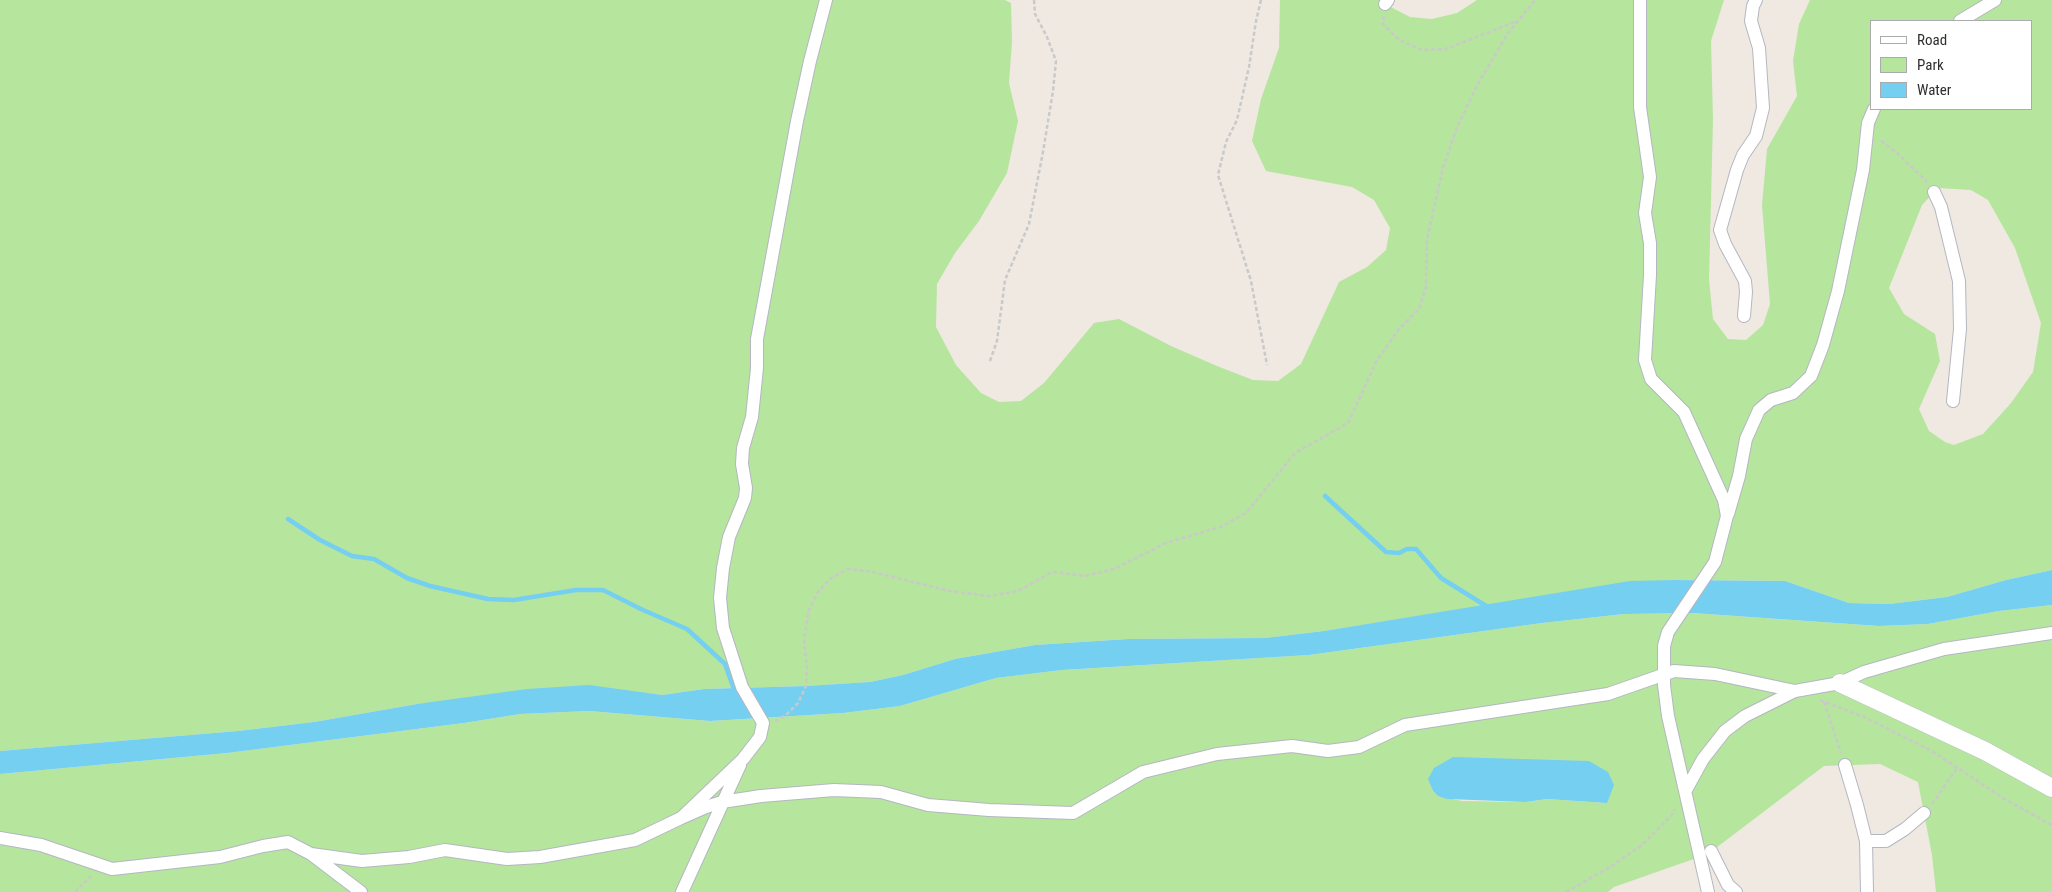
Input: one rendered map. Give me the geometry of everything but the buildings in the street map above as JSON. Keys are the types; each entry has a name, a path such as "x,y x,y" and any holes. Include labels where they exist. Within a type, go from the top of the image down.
{"main road":[{"path":"1840,682 1985,750 2052,788"}],"street":[{"path":"821,0 821,19"},
{"path":"681,818 743,759 760,737 762,722 742,687 723,628 720,598 729,537 745,498 746,488 742,456 752,417 757,368 757,339 797,121 826,0"},
{"path":"1640,0 1640,108 1650,176 1646,213 1650,243 1650,275 1645,360 1651,379 1684,412 1720,492 1727,516"},
{"path":"1744,316 1745,281 1728,250 1720,230 1737,170 1743,155 1756,136 1763,108 1758,48 1751,21 1753,6 1756,0"},
{"path":"1962,20 1994,0"},
{"path":"1707,891 1668,716 1664,675 1664,646 1668,632 1715,562 1739,476 1746,439 1759,410 1771,400 1793,393 1811,376 1823,345 1838,291 1863,170 1867,131 1874,110"},
{"path":"1934,192 1941,207 1960,282 1960,329 1953,401"},
{"path":"1686,790 1703,759 1724,731 1745,716 1795,691 1840,682 1864,672 1944,649 2052,633"},
{"path":"311,854 362,861 410,857 445,850 507,859 540,857 635,840 706,807 722,802 760,796 843,790 881,792 928,805 989,810 1073,813 1143,772 1217,754 1292,746 1328,751 1359,747 1404,726 1608,694 1674,671 1715,674 1795,691"},
{"path":"682,892 743,759"},
{"path":"1845,766 1866,841 1867,892"},
{"path":"1866,841 1886,841 1905,829 1924,813"},
{"path":"0,838 41,845 112,869 220,857 288,842 311,854 361,892"},
{"path":"1711,851 1728,884 1736,892"}],"path":[{"path":"990,361 997,341 1005,280 1029,224 1044,152 1053,91 1056,61 1047,37 1035,14 1034,0"},
{"path":"1261,0 1256,20 1250,67 1237,120 1226,142 1218,175 1251,281 1267,364"},
{"path":"762,722 778,721 798,703 806,686 807,668 804,639 809,610 817,592 830,578 848,569 873,572 950,591 989,596 1018,591 1052,572 1085,576 1114,569 1166,543 1220,527 1246,512 1295,453 1348,423 1377,360 1398,330 1419,309 1426,287 1427,239 1444,168 1457,127 1479,82 1508,33 1534,0"},
{"path":"1386,2 1382,24 1399,40 1422,50 1446,49 1517,21"},
{"path":"1867,131 1897,153 1918,172 1934,192"},
{"path":"1795,691 1864,717 1932,752 2006,800 2052,825"},
{"path":"1824,702 1845,766"},
{"path":"1924,813 1936,800 1957,768"},
{"path":"1566,892 1610,867 1642,845 1671,816 1686,790"},
{"path":"75,892 86,880 103,867"}],"green space":[{"path":"0,0 1005,0 1011,3 1012,42 1009,83 1018,121 1007,173 979,221 955,253 937,284 936,327 956,365 981,393 999,402 1021,401 1044,383 1094,323 1119,319 1171,346 1217,366 1253,380 1278,381 1301,364 1339,282 1367,267 1386,250 1390,228 1374,200 1352,187 1266,171 1252,141 1261,99 1279,48 1280,0 1381,0 1410,17 1432,19 1457,13 1477,0 1724,0 1711,41 1713,120 1709,280 1713,319 1728,339 1746,340 1763,325 1770,304 1762,205 1767,149 1797,96 1793,61 1799,24 1810,0 2052,0 2052,570 2006,580 1947,597 1889,604 1849,603 1785,581 1675,580 1520,600 1324,631 1265,638 1128,639 1035,645 955,659 903,675 870,682 704,689 662,695 640,693 417,704 314,722 238,731 0,751","holes":["1938,188 1971,190 1988,200 2015,248 2041,323 2033,372 2011,403 1983,434 1954,445 1945,442 1929,431 1919,409 1940,361 1935,334 1904,314 1889,288 1922,205"]},
{"path":"2052,605 2052,892 1936,892 1932,855 1918,782 1880,764 1824,766 1708,854 1614,887 1608,892 0,892 0,774 227,753 464,723 520,714 589,711 710,721 843,713 900,706 996,678 1062,670 1309,655 1542,623 1624,614 1693,613 1879,626 1928,624 1999,611","holes":["1429,779 1607,803 1547,799 1526,802 1462,801 1438,796 1433,791"]}],"water":[{"path":"2052,570 2052,605 1999,611 1928,624 1879,626 1693,613 1624,614 1542,623 1309,655 1062,670 996,678 900,706 843,713 710,721 589,711 520,714 464,723 227,753 0,774 0,751 238,731 314,722 417,704 527,689 589,685 662,695 704,689 870,682 903,675 955,659 1035,645 1128,639 1265,638 1324,631 1630,581 1785,581 1849,603 1889,604 1947,597 2006,580"},
{"path":"1453,757 1589,761 1608,772 1614,785 1607,803 1547,799 1526,802 1447,799 1438,796 1433,791 1428,779 1434,768"}],"waterway":[{"path":"1325,496 1386,552 1399,553 1407,549 1416,549 1441,578 1491,609"},
{"path":"288,519 320,540 352,556 374,559 407,578 430,586 488,599 514,600 576,590 603,590 687,629 725,664 735,692"}]}
